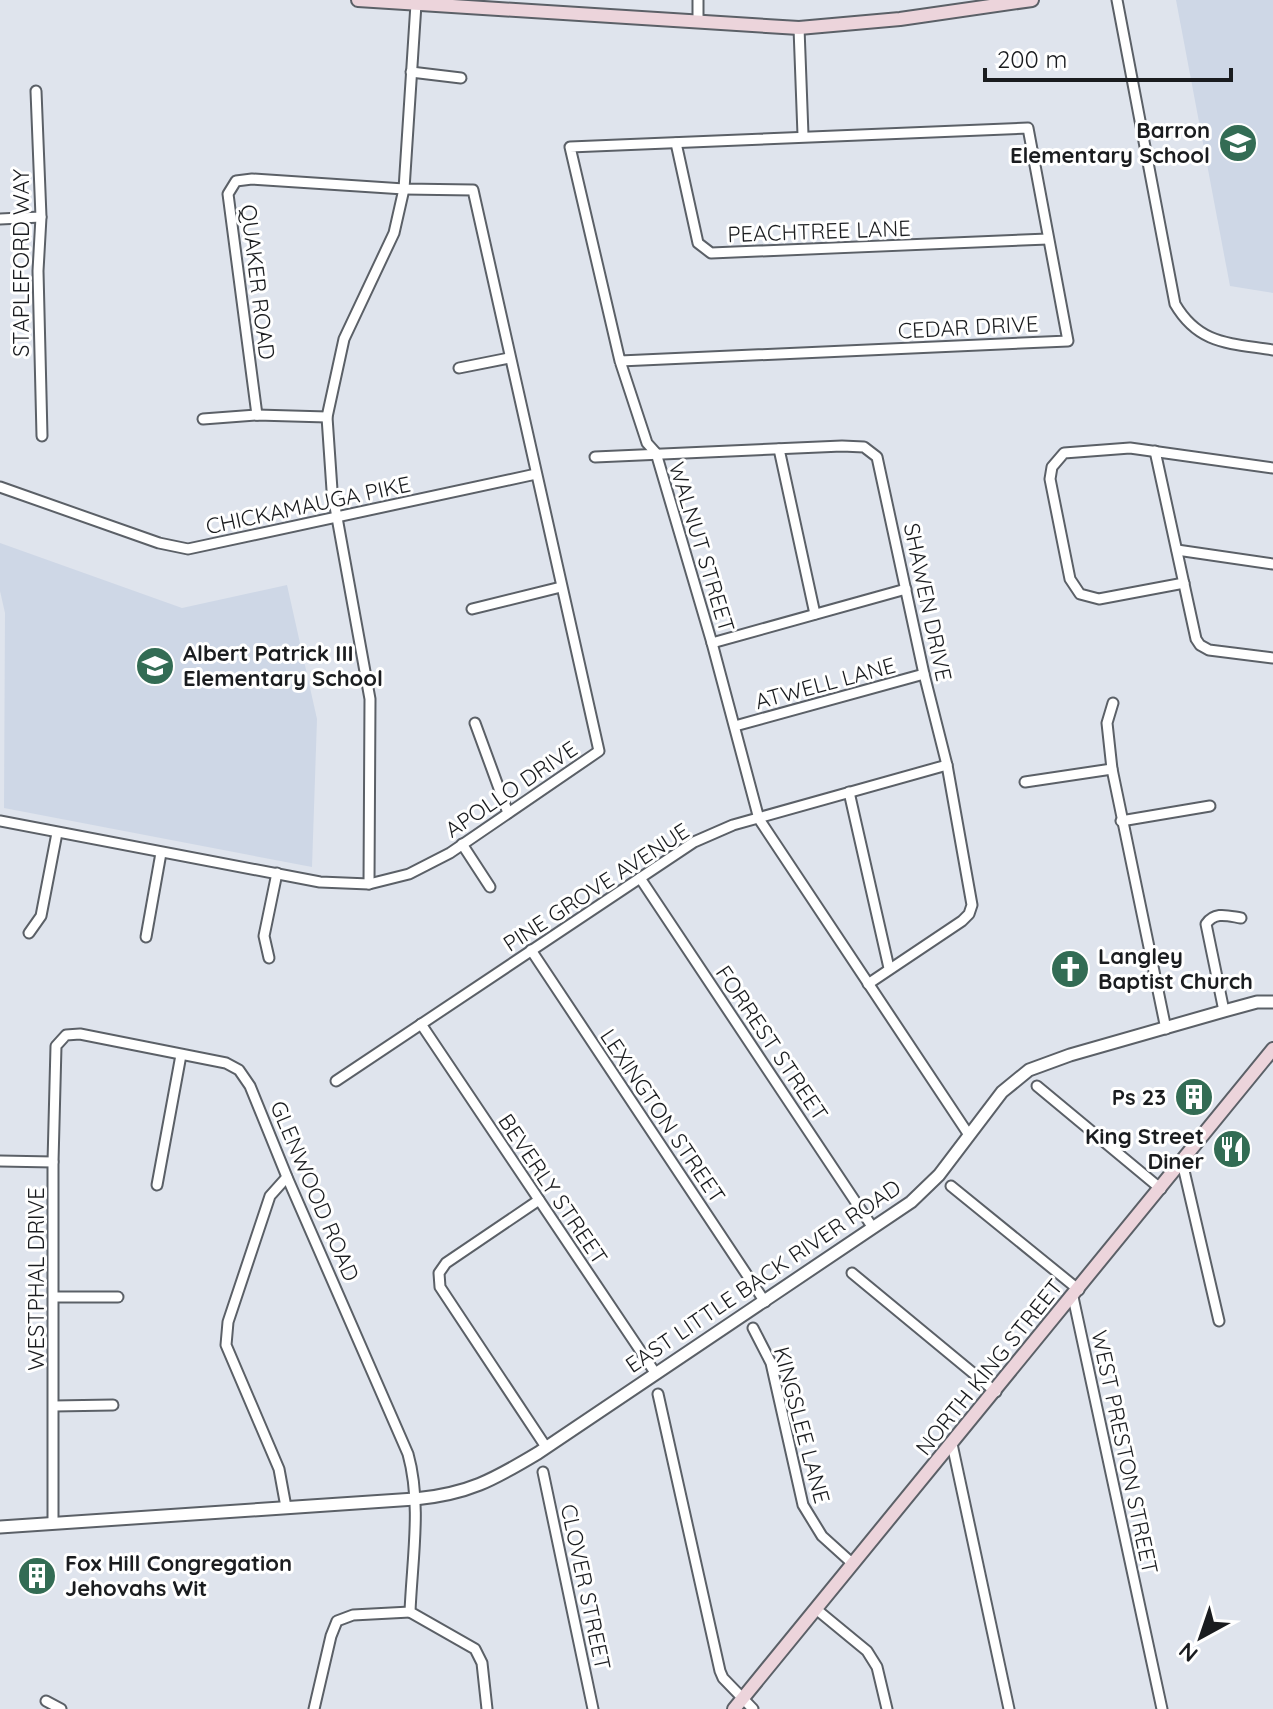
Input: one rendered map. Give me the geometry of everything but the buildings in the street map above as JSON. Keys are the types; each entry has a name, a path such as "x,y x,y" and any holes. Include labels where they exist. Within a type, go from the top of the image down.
{"main road":[{"path":"358,0 799,28 843,26 972,4 1032,0"},
{"name":"NORTH KING STREET","path":"734,1709 996,1392 1273,1049"}],"street":[{"path":"698,0 698,21"},
{"path":"1117,0 1175,304 1193,328 1205,336 1220,342 1273,350"},
{"path":"369,884 370,699 332,490 327,417 344,339 394,233 404,189 416,4"},
{"path":"799,28 803,135"},
{"path":"411,72 461,78"},
{"name":"STAPLEFORD WAY","path":"36,91 41,217 38,271 42,436"},
{"name":"CEDAR DRIVE","path":"620,361 1068,341 1028,128 803,135"},
{"name":"WALNUT STREET","path":"803,135 570,147 620,361 647,443 656,453 712,643 759,819 969,1135"},
{"name":"PEACHTREE LANE","path":"676,143 698,243 711,253 1048,239"},
{"name":"QUAKER ROAD","path":"257,415 228,194 232,186 236,181 252,179 404,189"},
{"name":"APOLLO DRIVE","path":"0,821 320,882 369,884 409,874 462,844 599,751 473,190 404,189"},
{"path":"0,219 41,217"},
{"path":"459,368 509,358"},
{"path":"203,419 257,415 327,417"},
{"name":"SHAWEN DRIVE","path":"595,457 842,446 864,447 872,451 880,470 947,765 972,905 962,921 868,984"},
{"path":"1184,583 1099,599 1080,594 1070,579 1052,492 1052,467 1064,453 1130,448 1273,468"},
{"path":"779,449 815,614"},
{"path":"1155,451 1196,639 1209,650 1273,658"},
{"name":"CHICKAMAUGA PIKE","path":"0,487 159,543 188,549 536,474"},
{"path":"1177,550 1273,564"},
{"path":"472,609 561,587"},
{"path":"712,643 906,589"},
{"name":"ATWELL LANE","path":"735,726 924,674"},
{"path":"1113,703 1107,723 1112,769 1166,1029"},
{"path":"475,723 508,813"},
{"name":"PINE GROVE AVENUE","path":"336,1081 704,837 733,825 947,765"},
{"path":"1025,782 1112,769"},
{"path":"849,792 889,968"},
{"path":"1121,821 1210,806"},
{"path":"29,933 41,916 57,833"},
{"path":"462,844 490,887"},
{"path":"146,937 161,853"},
{"path":"269,958 264,936 277,873"},
{"name":"FORREST STREET","path":"640,878 873,1228"},
{"path":"1224,1011 1206,924 1220,915 1241,918"},
{"name":"LEXINGTON STREET","path":"531,950 765,1302"},
{"name":"EAST LITTLE BACK RIVER ROAD","path":"53,1523 441,1497 482,1485 546,1447 765,1302 925,1189 1002,1092 1029,1070 1070,1055 1224,1011 1257,1002 1273,1002"},
{"name":"BEVERLY STREET","path":"421,1024 656,1374"},
{"name":"GLENWOOD ROAD","path":"62,1038 80,1034 226,1063 245,1077 408,1454 415,1499 410,1612"},
{"name":"WESTPHAL DRIVE","path":"53,1523 53,1162 55,1055 62,1038"},
{"path":"157,1185 181,1055"},
{"path":"1037,1086 1161,1189"},
{"path":"0,1161 53,1162"},
{"path":"1182,1162 1219,1321"},
{"path":"286,1507 279,1469 226,1345 228,1322 270,1196 287,1177"},
{"path":"951,1186 1076,1293"},
{"path":"539,1200 446,1263 439,1273 440,1287 546,1447"},
{"path":"852,1273 996,1392"},
{"name":"WEST PRESTON STREET","path":"1076,1293 1162,1709"},
{"path":"54,1297 118,1297"},
{"name":"KINGSLEE LANE","path":"753,1328 765,1348 775,1377 803,1505 822,1536 853,1564"},
{"path":"658,1394 720,1671 753,1709"},
{"path":"54,1406 113,1405"},
{"path":"952,1444 1009,1709"},
{"name":"CLOVER STREET","path":"543,1472 593,1709"},
{"path":"0,1527 53,1523"},
{"path":"816,1609 867,1651 877,1667 887,1709"},
{"path":"314,1709 337,1621 353,1615 410,1612 475,1649 482,1663 487,1709"},
{"path":"46,1701 61,1709"}],"shaded area":[{"name":"Barron Elementary School","path":"1176,0 1273,0 1273,293 1230,286"},
{"name":"Albert Patrick III Elementary School","path":"0,543 182,608 287,585 317,719 312,867 4,808 5,613 0,591"}],"place":[{"name":"Barron Elementary School","path":"1238,143"},
{"name":"Albert Patrick III Elementary School","path":"155,666"},
{"name":"Langley Baptist Church","path":"1070,969"},
{"name":"Ps 23","path":"1194,1097"},
{"name":"King Street Diner","path":"1232,1149"},
{"name":"Fox Hill Congregation Jehovahs Wit","path":"37,1576"}]}
